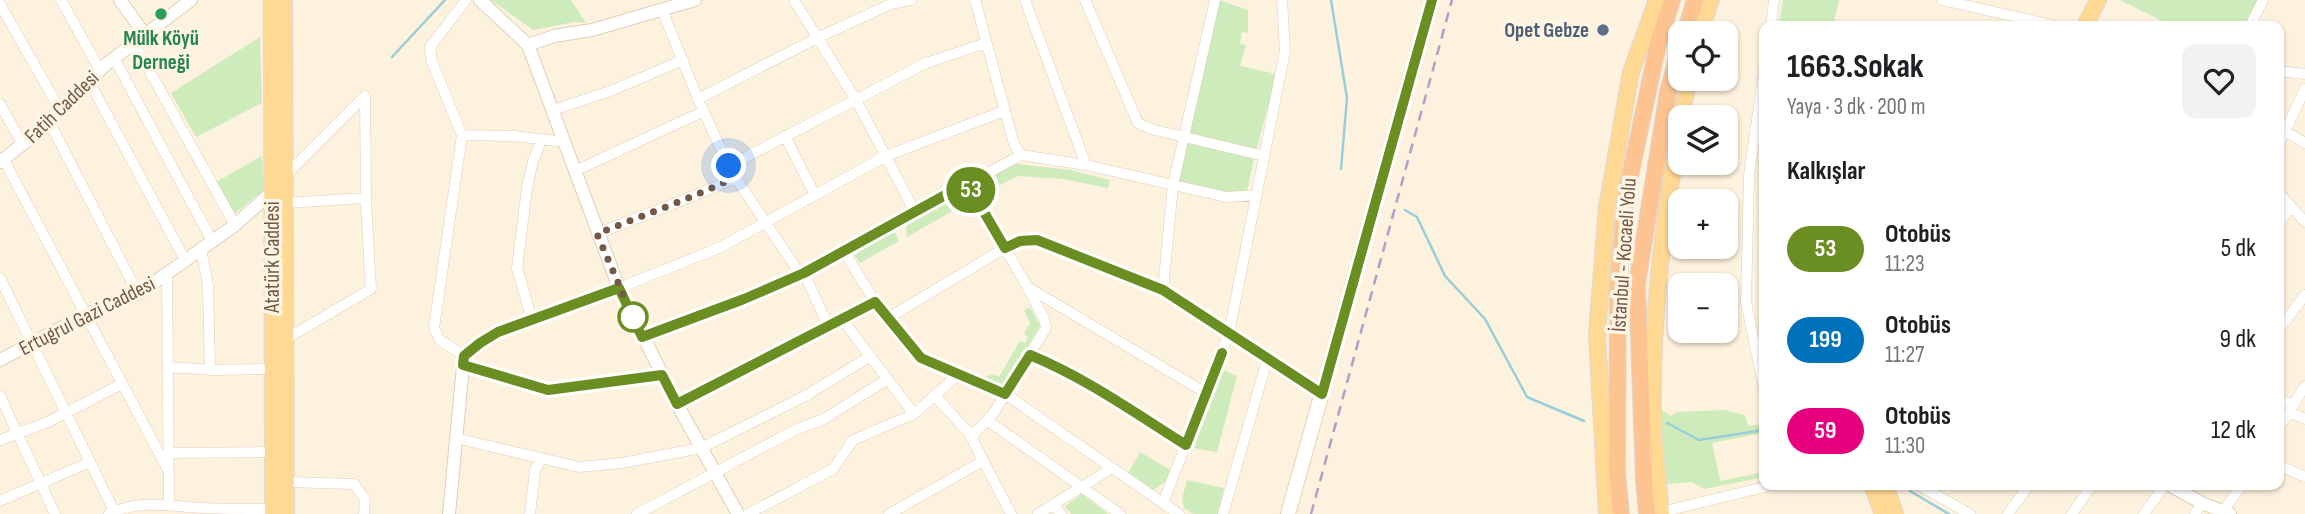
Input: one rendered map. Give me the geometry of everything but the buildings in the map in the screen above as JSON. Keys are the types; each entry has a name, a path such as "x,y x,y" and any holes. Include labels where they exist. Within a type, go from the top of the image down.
{"highway":[{"name":"İstanbul - Kocaeli Yolu","path":"1621,514 1617,472 1618,289 1626,195 1658,44 1672,0"},
{"path":"1689,21 1695,0"},
{"path":"1656,513 1644,480 1637,284 1668,91"}],"main road":[{"name":"Atatürk Caddesi","path":"272,0 273,452 278,512"},
{"path":"278,512 286,482 284,0"},
{"path":"1288,514 1432,0"},
{"path":"1606,514 1597,334 1607,207 1631,72 1657,0"},
{"path":"1704,21 1711,0"},
{"path":"2076,21 2087,0"},
{"path":"2088,21 2098,0"},
{"path":"1656,513 1653,414 1655,315 1672,175"},
{"path":"1874,490 1883,514"},
{"path":"1887,490 1895,514"}],"street":[{"path":"61,0 100,70"},
{"path":"120,0 235,225"},
{"name":"Fatih Caddesi","path":"2,161 23,145 114,58 191,0"},
{"path":"466,0 430,47 432,62 462,135 434,328 440,340 464,360 548,390 662,375"},
{"path":"480,0 528,45 619,288 677,404 738,514"},
{"path":"528,45 554,36 592,30 695,0"},
{"path":"794,0 855,98 915,212"},
{"path":"698,99 819,37 891,5 911,0"},
{"path":"975,0 1004,111 1014,144 1021,155"},
{"path":"1025,0 1086,165"},
{"path":"1086,0 1138,123 1264,156"},
{"path":"1163,290 1173,185 1215,0"},
{"path":"1163,503 1229,333 1285,51 1282,0"},
{"path":"1772,21 1774,0"},
{"path":"1942,0 2034,21"},
{"path":"2252,21 2263,0"},
{"path":"0,4 60,110"},
{"path":"662,9 698,99 729,166 764,223 802,273 828,326"},
{"path":"729,166 926,63 986,43"},
{"path":"114,58 212,241"},
{"path":"553,110 613,90 682,60"},
{"path":"2284,72 2305,74"},
{"path":"89,81 185,260"},
{"path":"2305,89 2285,131 2305,143"},
{"path":"286,175 365,96 366,198 371,289 286,339"},
{"path":"0,104 23,145"},
{"path":"1759,106 1749,175 1746,302 1759,365"},
{"path":"575,171 704,111"},
{"path":"449,514 464,360 480,343 498,332 719,248 886,156 1004,111"},
{"path":"49,121 138,293"},
{"path":"462,135 513,136 564,142"},
{"path":"785,136 815,195"},
{"path":"532,320 517,268 527,188 541,141"},
{"path":"642,337 744,299 802,273 1021,155 1086,165 1226,197 1257,194"},
{"path":"2,161 169,472"},
{"path":"597,234 702,193 735,177"},
{"path":"967,183 1045,319 1046,328 988,421 971,437"},
{"name":"Ertugrul Gazi Caddesi","path":"0,360 85,315 138,293 235,225 272,192"},
{"path":"286,204 366,198"},
{"path":"2284,198 2305,222"},
{"path":"2284,216 2291,206"},
{"path":"888,318 1005,248 1020,241 1037,240 1163,290 1322,394"},
{"path":"201,249 208,285 210,370"},
{"path":"845,251 875,302 921,358 1005,394 1179,514"},
{"path":"167,274 169,505"},
{"path":"0,278 67,413 111,513 169,505 200,511 278,512"},
{"path":"1028,288 1206,393"},
{"path":"2284,323 2305,295"},
{"path":"677,404 875,302"},
{"path":"842,319 914,414"},
{"path":"1030,355 1088,383 1186,445"},
{"path":"455,438 579,467 622,463 701,448 807,395 869,356"},
{"path":"1223,514 1268,357"},
{"path":"168,367 210,370 273,369"},
{"path":"748,514 833,469 853,440 914,414 958,374"},
{"path":"637,514 797,429 824,419 886,380"},
{"path":"0,440 67,413 122,384"},
{"path":"2284,420 2305,386"},
{"path":"0,396 55,514"},
{"path":"935,396 971,437 1010,514"},
{"path":"2284,404 2305,419"},
{"path":"988,421 1121,514"},
{"path":"169,453 273,452"},
{"path":"530,514 535,470 541,459"},
{"path":"893,513 983,461"},
{"path":"0,501 90,462"},
{"path":"1038,514 1112,468"},
{"path":"2284,468 2305,477"},
{"path":"286,482 354,484 365,499 364,514"},
{"path":"1656,513 1759,488"},
{"path":"1927,490 1970,514"},
{"path":"1938,496 1941,490"},
{"path":"2008,514 2025,490"},
{"path":"2072,514 2089,490"},
{"path":"2144,514 2163,490"},
{"path":"2174,490 2198,508 2227,512 2239,490"},
{"path":"1053,505 1060,514"}],"green space":[{"path":"491,0 571,0 586,23 574,22 533,30"},
{"path":"1219,0 1248,10 1248,33 1242,32 1240,44 1246,45 1240,66 1277,74 1256,151 1188,135"},
{"path":"1783,0 1839,0 1834,21 1780,21"},
{"path":"2120,0 2259,0 2248,21 2162,21"},
{"path":"260,37 262,103 196,137 171,93"},
{"path":"1188,142 1254,159 1247,192 1229,192 1178,182"},
{"path":"262,156 264,190 233,215 216,182"},
{"path":"1015,164 1070,170 1110,180 1108,188 1063,179 1018,176 981,194 976,185"},
{"path":"965,192 970,201 907,237 906,225"},
{"path":"894,231 899,241 860,263 854,254"},
{"path":"1030,307 1040,326 1004,386 984,378 991,374 999,377 1020,341 1025,343 1028,337 1024,334 1030,323 1024,310"},
{"path":"1223,370 1237,376 1217,452 1194,448 1211,399"},
{"path":"1660,409 1671,416 1677,412 1725,410 1745,415 1748,426 1759,425 1759,434 1712,443 1720,481 1759,473 1759,478 1705,489 1691,482 1667,484"},
{"path":"1140,452 1172,471 1168,480 1153,490 1128,473"},
{"path":"1187,480 1224,488 1218,514 1193,514 1184,508 1182,499"},
{"path":"1082,494 1108,514 1071,514 1065,506"}],"waterway":[{"path":"392,57 445,0"},
{"path":"1331,0 1347,98 1341,169"},
{"path":"1405,210 1417,217 1445,276 1485,319 1527,397 1584,421"},
{"path":"1667,423 1699,440 1759,431"},
{"path":"1910,491 1949,514"}],"railway":[{"path":"1311,514 1452,0"}],"bus line":[{"name":"53","path":"1222,353 1186,445 1088,383 1030,355 1005,394 921,358 875,302 677,404 662,375 548,390 463,365 464,356 498,332 619,288 642,337 744,299 804,273 967,183 1005,248 1020,241 1037,240 1163,290 1322,394 1432,0"}],"place":[{"name":"Mülk Köyü Derneği","path":"161,14"},
{"name":"Opet Gebze","path":"1603,30"}],"route":[{"path":"633,317 597,234 702,193 735,177 729,166"}]}
